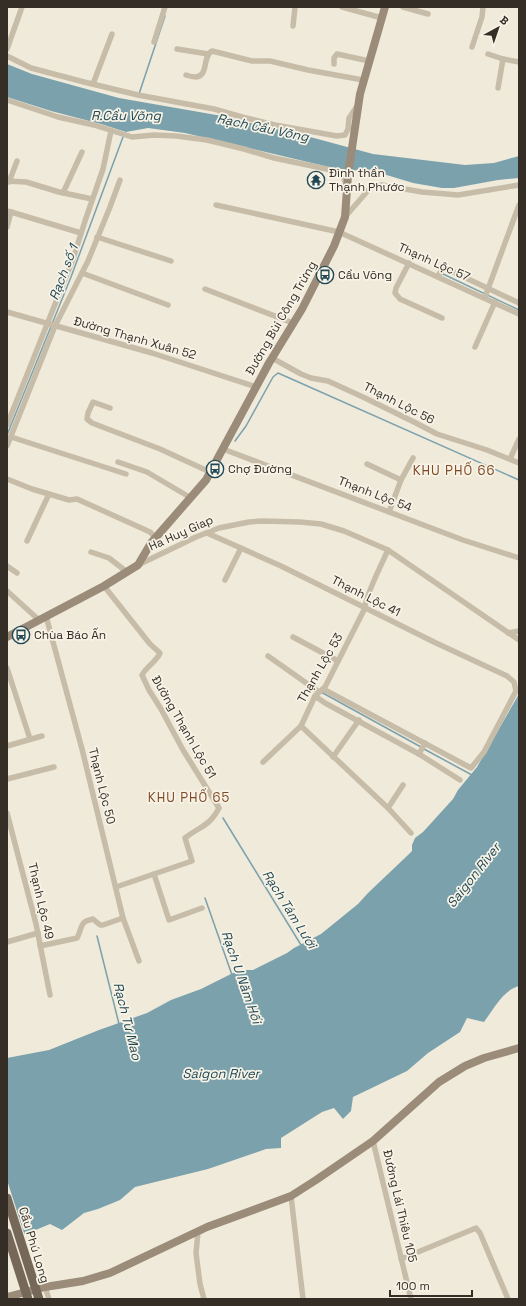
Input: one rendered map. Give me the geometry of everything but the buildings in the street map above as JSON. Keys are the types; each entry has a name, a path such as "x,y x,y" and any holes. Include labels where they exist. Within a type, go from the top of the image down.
{"main road":[{"name":"Cầu Phú Long","path":"7,1198 39,1299"},
{"name":"Cầu Phú Long","path":"7,1233 28,1299"}],"street":[{"path":"7,49 22,7"},
{"path":"154,42 165,7"},
{"path":"293,26 295,7"},
{"path":"342,7 382,18"},
{"name":"Đường Bùi Công Trừng","path":"138,565 156,538 206,480 272,358 302,309 334,246 345,217 352,142 363,80 385,7"},
{"path":"403,7 428,14"},
{"path":"472,47 482,17 483,7"},
{"path":"93,84 112,34"},
{"path":"177,49 208,54 212,51 252,61 270,61 308,70 363,80"},
{"path":"186,75 197,77 202,74 206,66 208,54"},
{"path":"334,64 334,58 337,54 369,61"},
{"path":"488,54 519,62"},
{"path":"7,56 31,68 93,84 140,95 214,109 275,125 337,136 345,135 348,129 349,118 358,104"},
{"path":"498,88 503,58"},
{"path":"7,100 132,137 154,135 207,140 274,158 336,171 344,178 347,189"},
{"path":"7,425 73,259 103,168 111,131"},
{"path":"63,193 82,152"},
{"path":"17,160 8,181 26,182 63,193 92,199"},
{"path":"7,446 55,326 82,273 120,180"},
{"path":"345,217 371,187 382,185 422,192 458,195 519,185"},
{"name":"Thạnh Lộc 57","path":"216,205 339,232 438,276 486,293 495,302 519,314"},
{"path":"486,293 519,205"},
{"path":"7,227 9,212 81,233"},
{"path":"98,237 171,261"},
{"path":"409,263 396,288 395,293 400,299 442,318"},
{"path":"438,276 443,268 449,270 486,293 519,303"},
{"path":"82,273 168,305"},
{"path":"205,290 293,323"},
{"path":"475,348 495,302"},
{"name":"Đường Thạnh Xuân 52","path":"7,312 152,353 256,387"},
{"name":"Thạnh Lộc 56","path":"272,358 301,374 341,386 437,434 487,450 519,463"},
{"path":"110,408 93,402 87,419 92,423 160,449 210,472"},
{"path":"11,438 126,474"},
{"path":"510,459 519,439"},
{"name":"Thạnh Lộc 54","path":"223,449 463,540 519,558"},
{"path":"389,512 401,480 413,458"},
{"path":"118,462 147,472 191,498"},
{"path":"367,464 401,480"},
{"path":"7,479 32,489 69,500 77,499 150,532 156,538"},
{"path":"27,541 34,529 49,494"},
{"name":"Ha Huy Giap","path":"7,637 104,586 138,565 207,533 219,528 249,522 276,520 321,524 344,531 388,550 519,640"},
{"name":"Thạnh Lộc 41","path":"207,533 365,606 507,676 514,682 516,690 484,752 471,768 424,743"},
{"path":"225,580 241,548"},
{"name":"Thạnh Lộc 53","path":"263,762 301,726 319,692 325,687 365,606 388,550"},
{"path":"91,552 109,558 127,572"},
{"path":"7,566 17,573"},
{"name":"Đường Thạnh Lộc 51","path":"104,586 150,644 160,653 158,657 145,669 142,675 183,750 219,808 214,818 185,838 192,861 154,874"},
{"path":"7,591 43,618"},
{"name":"Thạnh Lộc 50","path":"43,618 83,756 123,918 139,961"},
{"path":"508,633 519,631"},
{"path":"293,637 338,661"},
{"path":"268,656 319,692 424,743 419,754"},
{"path":"7,668 30,739"},
{"path":"319,692 325,703 359,720 419,754 460,780"},
{"path":"333,757 359,720"},
{"path":"301,726 388,808 411,833"},
{"path":"7,746 42,736"},
{"path":"7,780 54,768"},
{"path":"388,808 403,785"},
{"name":"Thạnh Lộc 49","path":"7,813 38,933 50,995"},
{"path":"116,887 154,874 169,920 202,908"},
{"path":"40,946 77,938 83,924 90,920 93,919 100,925 103,925 123,918"},
{"path":"7,942 38,933"},
{"path":"7,1297 18,1296 45,1287 83,1281 110,1273 198,1232 291,1196 373,1141 438,1082 465,1066 484,1058 519,1048"},
{"name":"Đường Lái Thiêu 105","path":"373,1141 411,1299"},
{"path":"291,1196 303,1299"},
{"path":"401,1259 476,1228 480,1233 508,1299"},
{"path":"198,1232 196,1253 200,1284 204,1299"},
{"path":"45,1287 49,1299"}],"water":[{"path":"7,64 32,74 119,98 222,116 373,154 465,165 494,163 519,156 519,178 498,180 454,188 442,188 413,183 380,173 333,168 185,133 148,128 126,132 7,97"},
{"name":"Saigon River","path":"519,694 519,986 513,988 503,996 484,1022 467,1018 460,1032 428,1053 407,1071 353,1097 351,1111 343,1119 334,1108 322,1112 281,1138 281,1148 266,1149 208,1169 135,1187 120,1200 84,1213 62,1230 50,1224 26,1234 7,1237 7,1058 49,1050 147,1013 171,1000 201,989 239,970 253,970 321,934 358,904 412,851 412,845 415,838 423,832 453,799 458,790 477,767"}],"pier":[{"path":"7,1180 25,1236 7,1239"}],"waterway":[{"path":"139,94 165,16"},
{"name":"Rạch số 1","path":"7,435 71,277 123,137"},
{"path":"443,274 519,310"},
{"path":"235,441 246,426 273,377 278,373 519,480"},
{"path":"321,692 421,747"},
{"path":"424,749 472,775"},
{"name":"Rạch Tám Lưới","path":"223,818 301,945"},
{"name":"Rạch U Năm Hối","path":"205,898 232,975"},
{"name":"Rạch Tư Mao","path":"97,936 119,1024"}],"place":[{"name":"Đình thần Thạnh Phước","path":"316,180"},
{"name":"Cầu Võng","path":"325,275"},
{"name":"Chợ Đường","path":"215,469"},
{"name":"Chùa Báo Ấn","path":"21,635"}],"district":[{"name":"KHU PHỐ 66","path":"454,470"},
{"name":"KHU PHỐ 65","path":"189,797"}],"water label":[{"name":"R.Cầu Võng","path":"126,115"},
{"name":"Rạch Cầu Võng","path":"263,127"}]}
